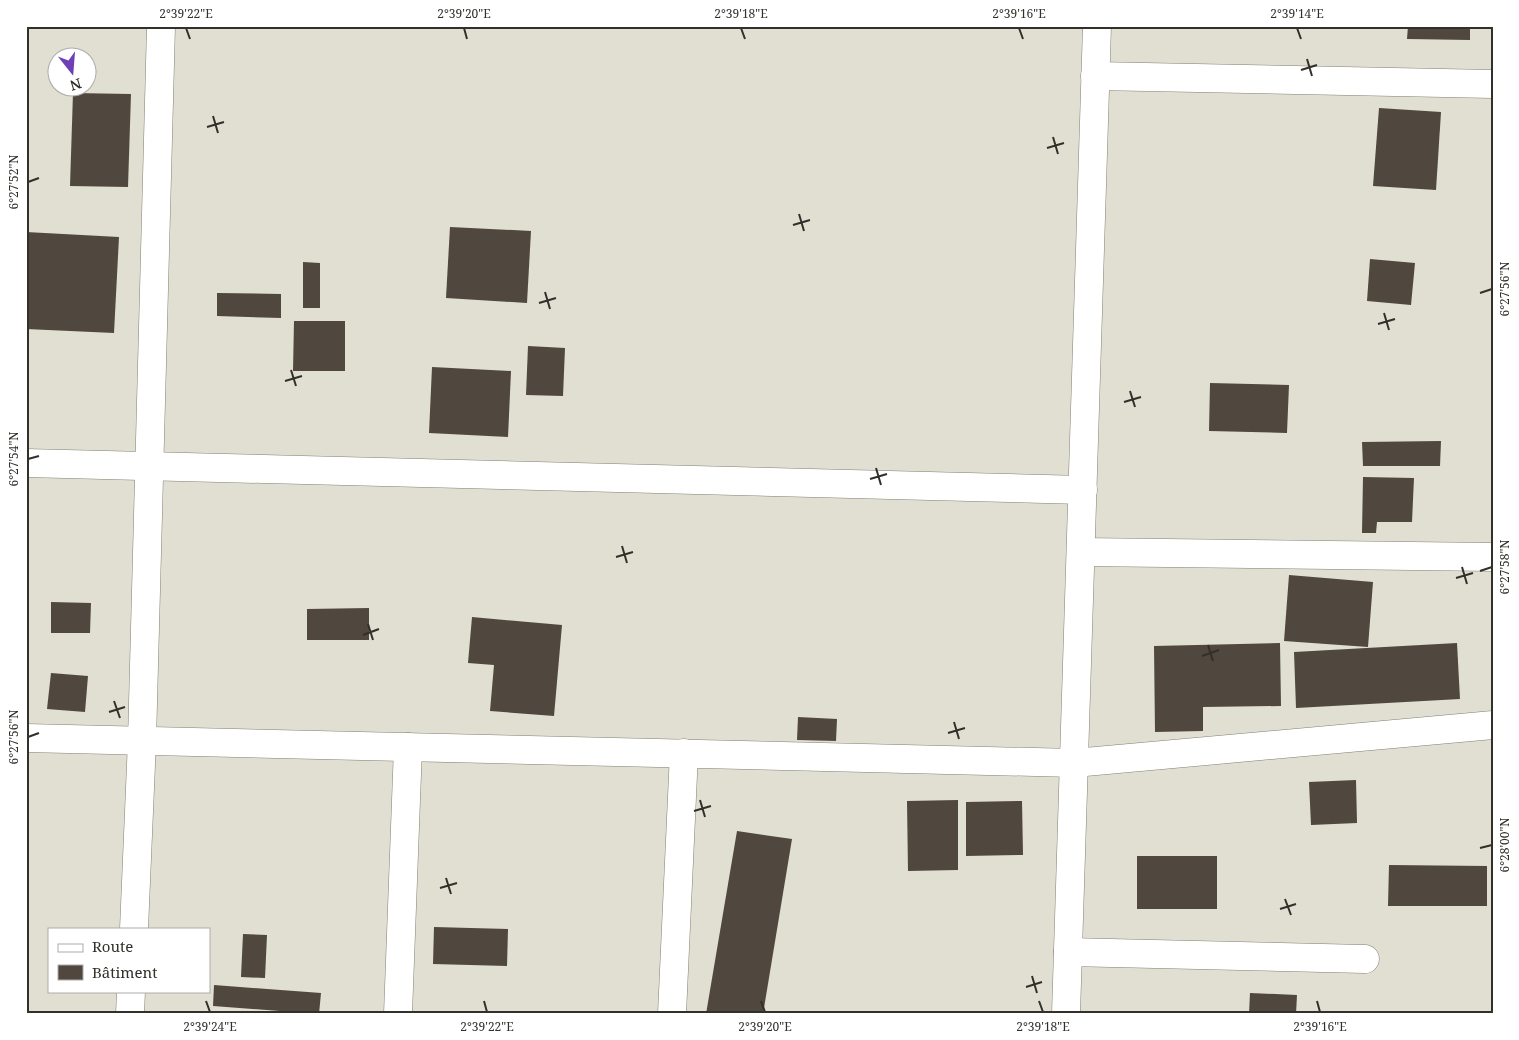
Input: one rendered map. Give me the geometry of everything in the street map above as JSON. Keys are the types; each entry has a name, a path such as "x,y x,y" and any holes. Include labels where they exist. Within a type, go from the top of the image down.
{"street":[{"path":"134,928 142,741 162,26"},
{"path":"1066,1014 1097,26"},
{"path":"1095,76 1493,84"},
{"path":"26,463 1083,490"},
{"path":"1081,552 1493,557"},
{"path":"26,738 1074,763 1493,725"},
{"path":"398,1014 408,747"},
{"path":"672,1014 684,753"},
{"path":"1068,952 1365,959"},
{"path":"130,1014 131,992"}],"building":[{"path":"1408,26 1470,26 1470,40 1407,39"},
{"path":"98,93 131,94 128,187 70,186 73,98 98,98"},
{"path":"1379,108 1441,112 1436,190 1373,186"},
{"path":"450,227 531,231 527,303 446,298"},
{"path":"26,232 119,237 114,333 26,329"},
{"path":"1370,259 1415,263 1411,305 1367,301"},
{"path":"303,262 320,263 320,308 303,308"},
{"path":"217,293 281,294 281,318 217,316"},
{"path":"294,321 345,321 345,371 293,371"},
{"path":"528,346 565,348 563,396 526,395"},
{"path":"432,367 511,371 508,437 429,433"},
{"path":"1210,383 1289,385 1287,433 1209,431"},
{"path":"1441,441 1440,466 1363,466 1362,442"},
{"path":"1363,477 1414,478 1412,522 1377,522 1376,533 1362,533"},
{"path":"1289,575 1373,582 1368,647 1284,641"},
{"path":"51,602 91,603 90,633 51,633"},
{"path":"369,608 369,640 307,640 307,609"},
{"path":"472,617 562,625 554,716 490,711 494,665 468,663"},
{"path":"1280,643 1281,706 1203,707 1203,731 1155,732 1154,646"},
{"path":"1457,643 1460,699 1296,708 1294,652"},
{"path":"51,673 88,676 85,712 47,709"},
{"path":"798,717 837,719 836,741 797,740"},
{"path":"1356,780 1357,823 1311,825 1309,782"},
{"path":"958,800 958,870 908,871 907,801"},
{"path":"1022,801 1023,855 966,856 966,802"},
{"path":"737,831 792,839 763,1014 706,1014"},
{"path":"1137,856 1217,856 1217,909 1137,909"},
{"path":"1389,865 1487,866 1487,906 1388,906"},
{"path":"434,927 508,929 507,966 433,964"},
{"path":"243,934 267,935 265,978 241,977"},
{"path":"214,985 321,993 319,1014 213,1006"},
{"path":"1250,993 1297,995 1296,1014 1249,1014"}]}
